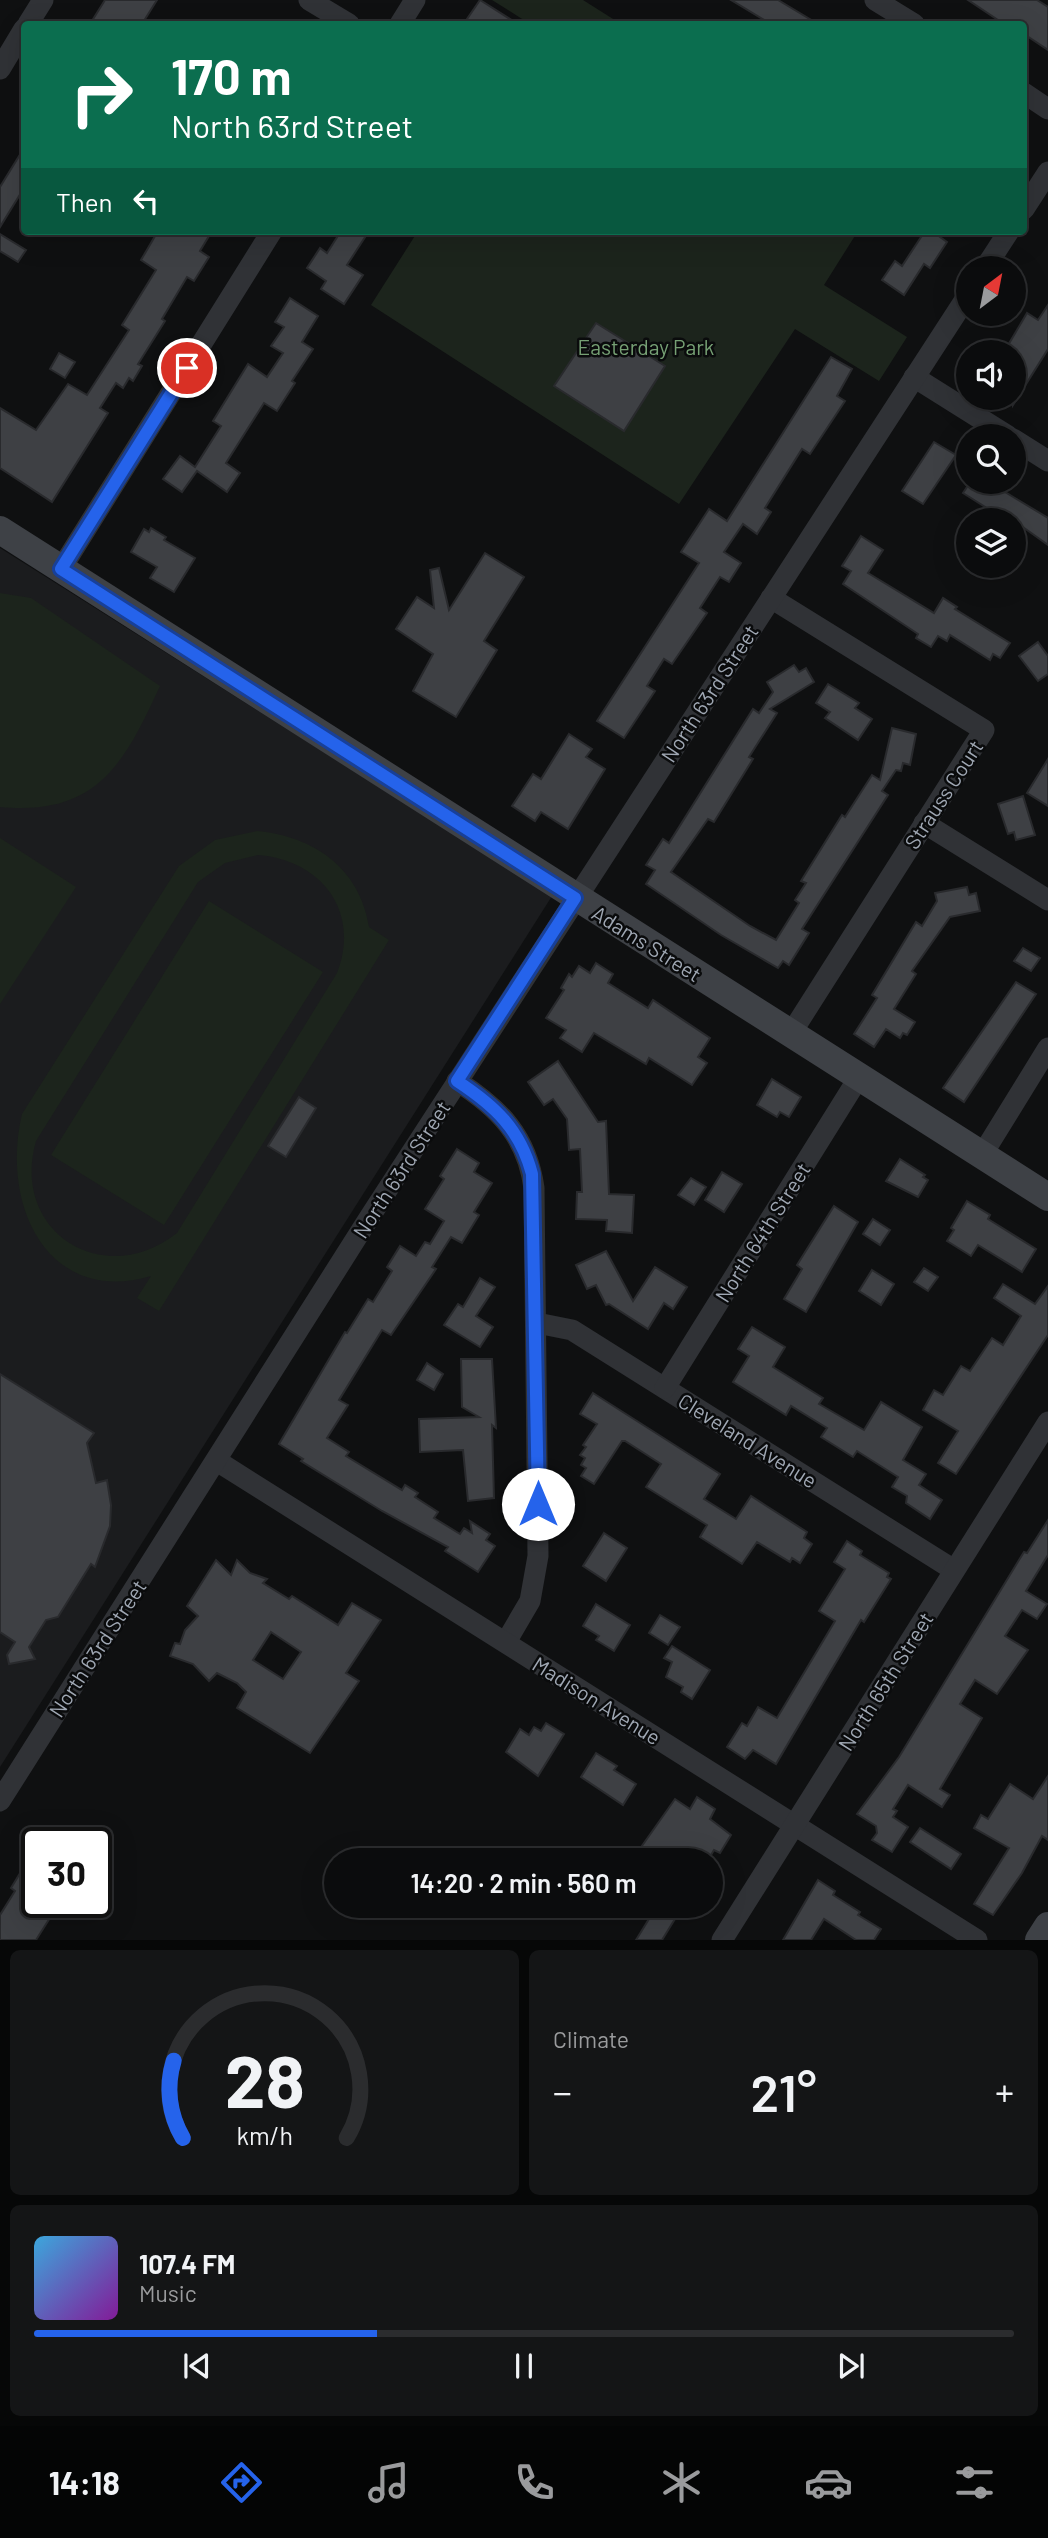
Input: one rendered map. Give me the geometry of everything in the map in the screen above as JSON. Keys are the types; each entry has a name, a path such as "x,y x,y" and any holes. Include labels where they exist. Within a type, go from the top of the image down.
{"main road":[{"name":"Adams Street","path":"0,530 1048,1197"},
{"path":"1039,1940 1048,1926"}],"street":[{"path":"29,21 43,0"},
{"path":"309,0 344,21"},
{"path":"402,21 415,0"},
{"path":"875,0 909,21"},
{"path":"0,68 21,34"},
{"path":"1027,95 1048,109"},
{"path":"1027,204 1048,172"},
{"path":"61,569 270,235"},
{"path":"993,256 1006,235"},
{"name":"North 63rd Street","path":"0,1801 457,1081 956,313"},
{"path":"914,377 989,424"},
{"path":"1026,447 1048,461"},
{"name":"Strauss Court","path":"771,598 984,730 790,1035"},
{"path":"924,822 1048,900"},
{"path":"982,1155 1048,1048"},
{"name":"North 64th Street","path":"665,1388 859,1077"},
{"path":"457,1081 502,1114 520,1140 529,1162 534,1188 537,1568 530,1601 506,1642"},
{"name":"Cleveland Avenue","path":"537,1324 572,1330 954,1570"},
{"name":"North 65th Street","path":"722,1940 1048,1422"},
{"name":"Madison Avenue","path":"217,1461 977,1940"}],"shaded area":[{"path":"0,548 552,896 0,1767"}],"green space":[{"path":"492,0 583,0 616,21 525,21"},
{"name":"Easterday Park","path":"415,235 855,235 824,285 907,337 879,381 795,329 679,504 371,305"},
{"path":"0,593 31,598 160,686 119,761 103,779 84,793 61,803 33,808 0,807"},
{"path":"257,831 278,834 315,848 344,872 356,888 369,927 389,940 159,1311 137,1298 151,1276 115,1281 85,1276 60,1262 40,1241 26,1214 19,1183 17,1149 22,1114 179,866 215,840","holes":["258,855 280,859 317,878 330,893 339,910 344,929 343,950 337,973 177,1233 149,1249 121,1256 93,1253 69,1243 50,1225 37,1202 32,1173 36,1141 198,882 225,863"]},
{"path":"0,838 76,887 0,1004"},
{"path":"209,901 323,972 164,1225 51,1155"}],"building":[{"path":"105,0 157,0 144,21 92,21"},
{"path":"480,0 513,21 470,21 467,19"},
{"path":"731,0 778,0 813,21 766,21"},
{"path":"968,0 1037,0 1048,7 1048,50 1027,36 1027,21 1000,21"},
{"path":"21,153 21,193 0,227 0,187"},
{"path":"0,234 26,250 18,262 0,251"},
{"path":"156,235 210,235 200,251 209,257 194,281 187,277 162,319 165,321 138,364 142,366 133,381 129,378 123,388 116,383 100,408 108,413 52,502 0,468 0,408 36,430 68,384 87,395 129,330 122,325 156,270 141,260"},
{"path":"338,235 366,235 347,265 363,275 344,304 321,289 326,281 307,268 320,248 327,253"},
{"path":"922,235 941,235 940,237 947,242 930,268 924,264 904,295 882,280 895,261 902,266"},
{"path":"290,298 318,316 302,342 313,349 292,381 295,383 277,411 264,403 226,463 240,473 227,492 197,471 182,492 163,479 180,456 195,467 221,426 213,421 248,364 267,377 283,353 271,346 284,327 275,322"},
{"path":"1048,305 1048,349 1026,384 1026,340 1011,340 1019,326 1026,326 1027,313 1038,320"},
{"path":"596,323 665,366 624,431 554,386"},
{"path":"59,353 75,362 65,378 50,369"},
{"path":"831,357 852,369 837,396 845,401 810,454 802,449 765,508 771,512 757,534 743,524 724,552 741,563 729,582 720,577 700,608 707,613 672,664 664,659 647,686 655,691 624,738 597,721 699,563 681,552 709,509 727,521"},
{"path":"934,442 956,455 923,504 902,491"},
{"path":"965,494 1008,494 1048,518 1048,545 1026,529 1026,508 987,508"},
{"path":"151,528 166,537 164,540 195,558 174,592 150,578 157,567 131,552 144,529 149,532"},
{"path":"861,536 883,550 868,573 934,613 943,598 957,607 955,609 1010,643 1000,658 993,654 990,660 950,635 947,641 938,636 931,647 916,638 918,634 843,584 851,571 842,566"},
{"path":"485,553 524,577 484,641 497,650 456,717 413,691 433,654 396,629 417,597 434,608 430,570 439,568 449,610"},
{"path":"1038,642 1048,656 1048,674 1038,681 1019,656"},
{"path":"794,665 799,672 806,668 814,682 770,709 777,713 749,757 753,759 714,822 708,819 671,872 750,926 776,940 799,903 795,900 806,883 801,881 842,815 845,817 872,775 880,780 892,728 916,734 910,765 903,763 901,771 896,770 882,791 888,795 802,929 809,933 789,965 783,961 778,968 721,935 646,884 655,870 646,865 663,839 669,843 753,709 759,713 773,692 767,682"},
{"path":"828,684 859,703 855,708 872,719 858,740 825,718 830,712 816,703"},
{"path":"569,734 592,749 586,757 605,769 568,829 541,812 535,821 512,806 533,774 541,779"},
{"path":"1048,759 1048,806 1027,793"},
{"path":"1023,796 1035,835 1016,840 1014,832 1008,834 998,804"},
{"path":"967,887 969,895 976,893 980,911 950,917 912,971 916,974 894,1009 915,1022 907,1035 903,1033 900,1038 886,1029 874,1047 854,1034 877,998 872,995 916,922 922,926 937,901 935,893"},
{"path":"1023,948 1040,958 1031,971 1014,961"},
{"path":"596,963 613,974 608,983 648,1008 653,1000 710,1038 698,1057 707,1063 692,1085 649,1058 646,1064 594,1033 582,1052 560,1038 566,1030 546,1018 564,990 561,988 569,974 572,977 579,966 590,973"},
{"path":"1016,982 1036,994 964,1102 943,1088"},
{"path":"558,1061 598,1122 606,1121 609,1194 634,1195 632,1233 606,1231 607,1220 576,1219 577,1192 582,1192 580,1149 569,1150 567,1119 553,1099 544,1105 528,1082"},
{"path":"772,1079 801,1097 789,1117 780,1112 777,1117 757,1105"},
{"path":"299,1097 316,1108 286,1157 268,1146"},
{"path":"457,1149 479,1163 474,1172 492,1183 474,1212 479,1215 462,1243 451,1237 432,1267 436,1269 391,1335 382,1330 339,1400 348,1405 327,1438 349,1452 346,1456 402,1490 405,1485 418,1493 415,1497 438,1512 434,1518 460,1534 464,1528 472,1533 470,1521 490,1534 486,1540 495,1546 478,1572 445,1551 448,1547 382,1511 301,1461 303,1459 279,1444 345,1332 347,1333 368,1299 373,1302 392,1271 387,1267 400,1246 416,1256 425,1242 430,1244 444,1221 425,1209 444,1179 440,1176"},
{"path":"900,1159 925,1175 923,1177 928,1180 918,1197 886,1181"},
{"path":"722,1172 742,1184 724,1212 705,1200"},
{"path":"691,1178 706,1187 694,1205 678,1195"},
{"path":"967,1201 990,1215 988,1219 1036,1249 1022,1272 978,1245 971,1256 947,1241 954,1230 951,1228"},
{"path":"834,1206 858,1222 806,1312 784,1299 802,1269 797,1265"},
{"path":"873,1219 890,1230 880,1245 863,1234"},
{"path":"606,1251 633,1301 655,1267 687,1287 673,1309 664,1303 648,1329 609,1304 606,1305 596,1285 587,1289 576,1265"},
{"path":"924,1268 938,1277 928,1291 914,1282"},
{"path":"872,1270 894,1284 881,1305 859,1291"},
{"path":"480,1278 495,1287 476,1316 493,1327 480,1347 444,1325 458,1304 463,1307"},
{"path":"1003,1284 1035,1304 1048,1286 1048,1335 956,1474 938,1463 958,1431 923,1410 934,1390 943,1395 961,1366 970,1371 992,1338 1003,1345 1021,1316 994,1298"},
{"path":"752,1327 785,1347 773,1367 823,1398 819,1404 864,1430 881,1402 922,1427 903,1460 926,1474 919,1485 942,1500 930,1519 906,1503 907,1496 892,1487 898,1477 857,1451 853,1457 821,1437 827,1428 791,1406 786,1415 733,1382 749,1356 738,1349"},
{"path":"461,1359 492,1359 496,1428 492,1425 494,1498 468,1501 463,1450 420,1452 419,1419 479,1417 462,1407"},
{"path":"427,1363 443,1374 434,1390 417,1380"},
{"path":"0,1374 94,1433 87,1443 96,1483 107,1480 111,1505 110,1526 95,1567 91,1564 58,1617 46,1620 29,1647 35,1659 9,1664 7,1655 15,1642 0,1632"},
{"path":"593,1393 720,1474 704,1499 736,1519 751,1496 807,1532 804,1538 812,1544 800,1563 792,1558 790,1562 757,1542 742,1564 700,1537 707,1525 646,1487 661,1464 625,1441 622,1441 594,1484 581,1476 586,1468 581,1465 585,1458 580,1455 586,1447 583,1445 597,1424 580,1414"},
{"path":"1048,1520 1048,1555 1026,1591 1047,1604 1037,1619 1022,1610 1005,1636 1028,1650 997,1694 975,1680 960,1704 982,1718 940,1789 950,1795 942,1807 908,1785 893,1809 897,1811 893,1817 908,1827 892,1852 872,1840 877,1833 876,1826 857,1814 899,1757 1024,1552 1027,1553"},
{"path":"604,1533 627,1548 606,1581 583,1566"},
{"path":"847,1541 862,1551 860,1555 889,1573 887,1577 891,1579 864,1622 861,1620 776,1764 753,1750 745,1759 727,1747 742,1723 747,1726 758,1707 777,1718 835,1621 819,1611 845,1569 834,1562"},
{"path":"216,1560 231,1575 237,1560 250,1573 267,1579 263,1583 289,1599 292,1596 338,1625 352,1603 381,1620 346,1673 359,1681 310,1753 237,1708 246,1692 237,1683 217,1673 209,1681 193,1664 170,1656 175,1643 180,1644 185,1630 198,1616 187,1606","holes":["271,1632 301,1652 283,1679 253,1660"]},
{"path":"596,1604 630,1625 614,1651 596,1640 599,1636 583,1626"},
{"path":"660,1615 680,1627 668,1645 649,1633"},
{"path":"672,1646 710,1670 692,1699 681,1692 683,1687 666,1677 672,1662 664,1658"},
{"path":"546,1723 564,1734 538,1776 506,1752 520,1729 529,1735 534,1727 541,1731"},
{"path":"596,1753 617,1766 614,1770 636,1784 623,1805 581,1777"},
{"path":"1048,1776 1048,1840 1042,1836 1022,1873 993,1915 974,1904 1009,1848 974,1828 981,1815 988,1819 1010,1784 1033,1799"},
{"path":"697,1797 715,1809 710,1819 731,1835 723,1848 640,1848 675,1799 690,1809"},
{"path":"920,1828 961,1854 951,1869 910,1842"},
{"path":"21,1872 21,1918 50,1918 36,1940 0,1940 0,1915 15,1891 11,1888"},
{"path":"818,1880 835,1891 833,1895 860,1912 858,1915 881,1929 874,1940 856,1940 824,1919 811,1940 783,1940"},
{"path":"650,1918 676,1918 662,1940 636,1940"}],"route":[{"path":"187,368 61,569 575,898 457,1081 488,1102 508,1122 520,1140 532,1174 537,1324 538,1504"}]}
